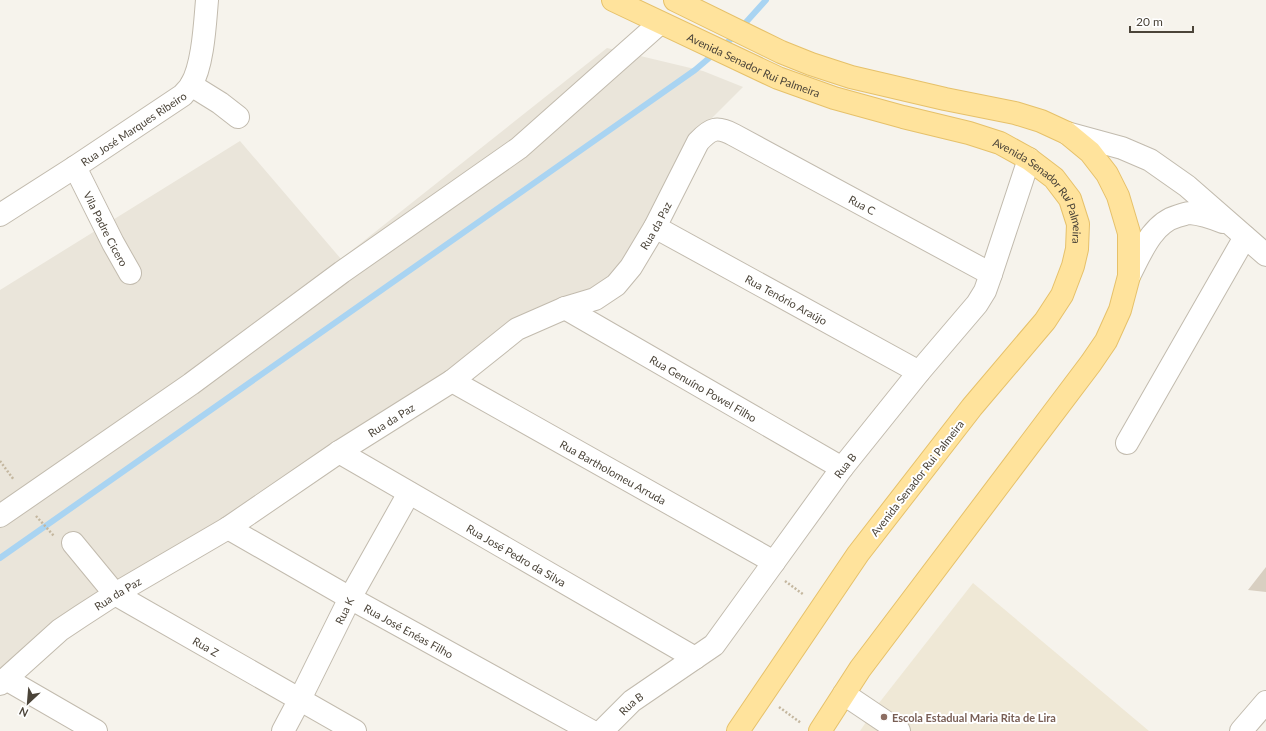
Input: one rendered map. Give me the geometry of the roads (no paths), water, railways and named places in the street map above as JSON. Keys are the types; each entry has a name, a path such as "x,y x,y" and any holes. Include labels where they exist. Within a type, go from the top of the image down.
{"main road":[{"name":"Avenida Senador Rui Palmeira","path":"614,0 778,78 834,98 969,133 1000,143 1029,159 1054,178 1070,199 1078,224 1077,249 1073,266 1062,295 1046,320 972,407 858,554 738,731"},
{"name":"Avenida Senador Rui Palmeira","path":"675,0 781,52 811,64 851,76 945,99 1015,113 1041,121 1066,133 1090,152 1107,174 1118,196 1129,233 1129,276 1120,310 1106,341 1091,364 864,662 844,694 813,729"}],"street":[{"name":"Rua José Marques Ribeiro","path":"0,215 80,176 183,95 191,85 196,75 203,43 208,0"},
{"path":"0,516 191,384 342,272 519,148 660,23"},
{"path":"191,85 220,103 238,117"},
{"name":"Rua da Paz","path":"3,681 60,630 115,594 228,528 339,452 452,381 517,329 564,308 595,299 616,285 631,267 655,227 698,142 707,132 715,129 723,129 734,135"},
{"path":"1066,133 1122,148 1150,160 1187,186 1266,255"},
{"name":"Rua C","path":"734,135 991,274"},
{"name":"Rua B","path":"602,731 632,701 714,644 842,468 919,372 977,304 985,291 1029,159"},
{"name":"Vila Padre Cicero","path":"80,176 113,243 130,273"},
{"path":"1129,276 1145,246 1160,225 1169,219 1189,213 1213,218 1238,231"},
{"name":"Rua Tenório Araújo","path":"655,227 919,372"},
{"path":"1128,443 1238,231"},
{"name":"Rua Genuíno Powel Filho","path":"564,308 842,468"},
{"name":"Rua Bartholomeu Arruda","path":"452,381 772,566"},
{"name":"Rua José Pedro da Silva","path":"339,452 695,658"},
{"name":"Rua K","path":"283,731 300,700 350,598 409,493"},
{"name":"Rua José Enéas Filho","path":"228,528 350,598 591,731"},
{"name":"Rua Z","path":"65,541 115,594 355,731"},
{"path":"3,681 96,731"},
{"path":"844,694 898,731"},
{"path":"1241,731 1266,702"}],"waterway":[{"path":"722,47 766,0"},
{"path":"0,558 695,70 715,53"}],"place":[{"name":"Escola Estadual Maria Rita de Lira","path":"884,717"}]}
